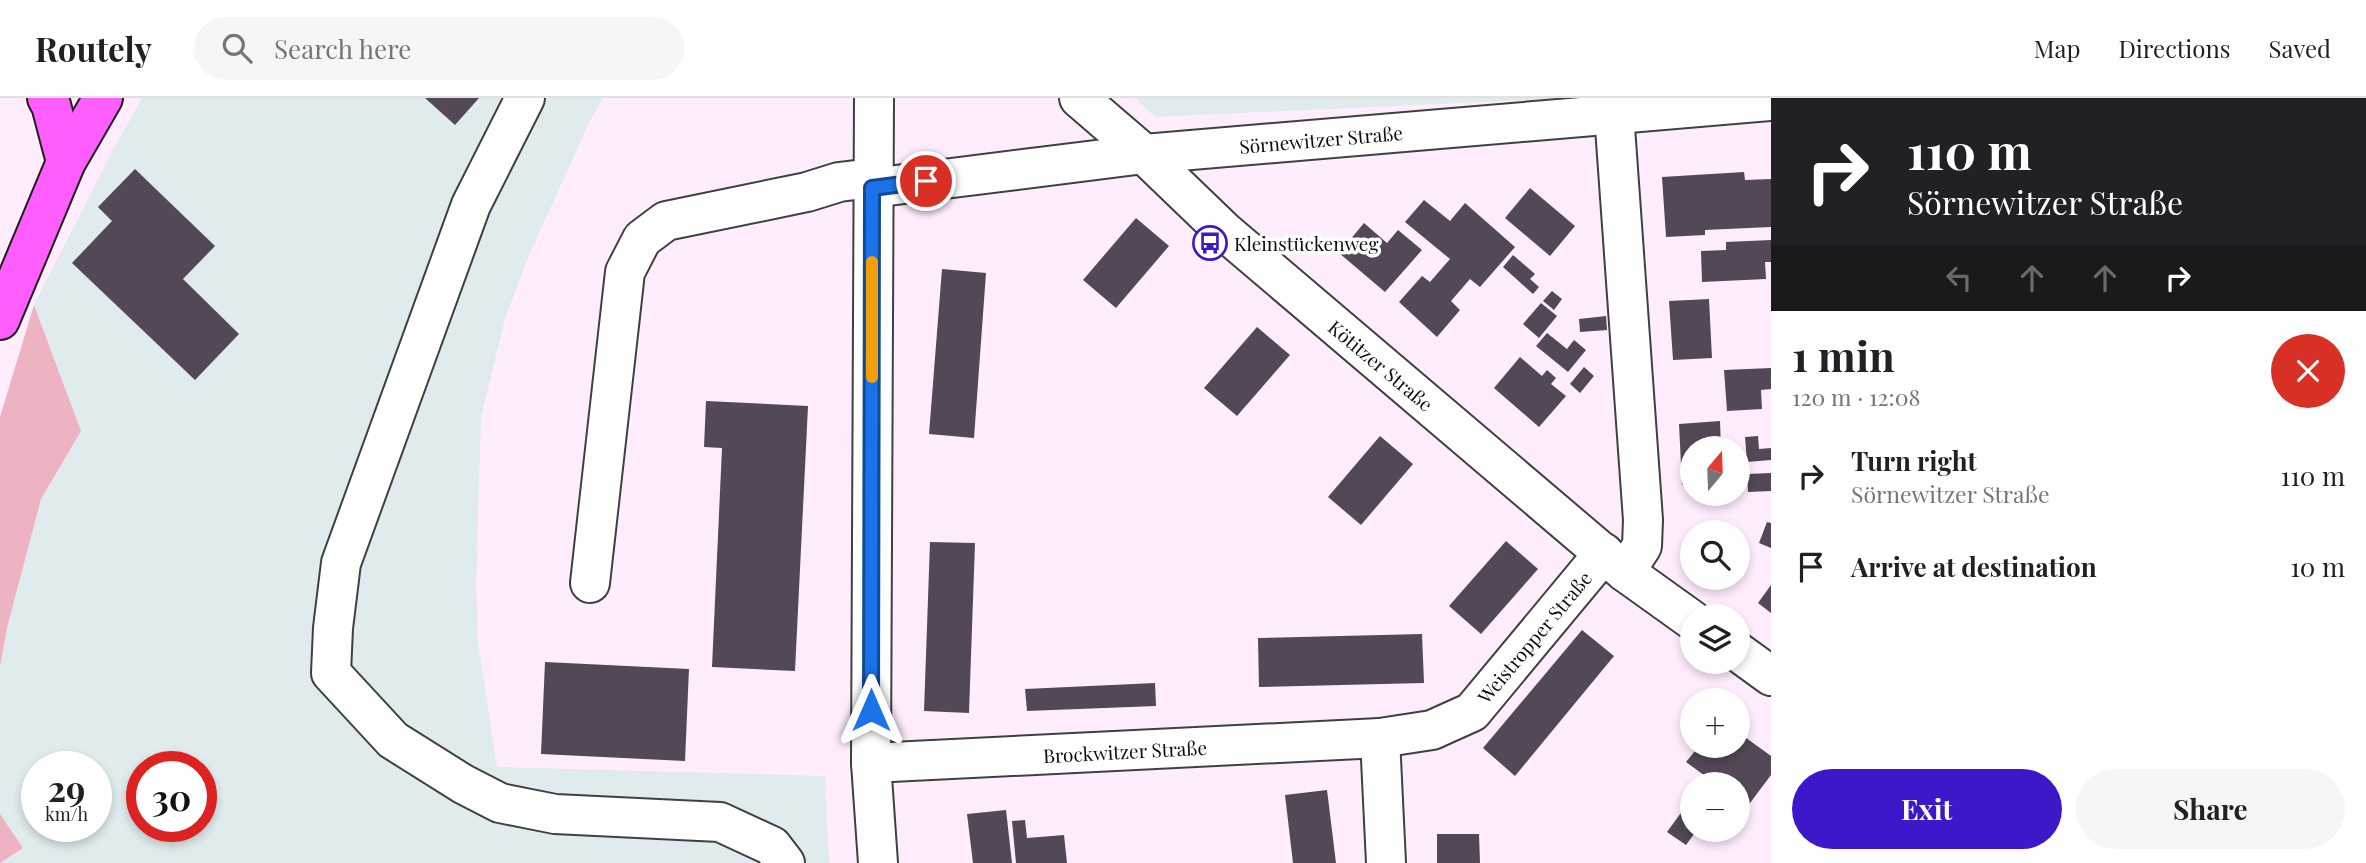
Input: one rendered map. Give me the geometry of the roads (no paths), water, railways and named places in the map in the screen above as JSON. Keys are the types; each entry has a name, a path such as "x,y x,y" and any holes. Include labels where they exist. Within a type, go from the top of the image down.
{"main road":[{"path":"47,98 51,104 66,162"},
{"path":"0,320 66,162 103,98"}],"street":[{"path":"525,98 471,205 341,563 331,673 393,740 463,785 500,803 555,814 720,822 772,846 785,863"},
{"path":"874,98 871,763 878,863"},
{"name":"Kötitzer Straße","path":"1079,98 1144,154 1224,231 1614,562 1680,611"},
{"name":"Sörnewitzer Straße","path":"590,583 625,272 642,239 666,221 807,192 839,182 872,183 1558,108 1614,113 1771,101"},
{"path":"1614,113 1643,520 1642,545 1614,562"},
{"name":"Weistropper Straße","path":"1380,738 1432,730 1472,712 1614,562"},
{"path":"1750,661 1771,676"},
{"path":"1380,738 1387,863"},
{"name":"Brockwitzer Straße","path":"871,763 1380,738"}],"place":[{"name":"Kleinstückenweg","path":"1210,243"}]}
